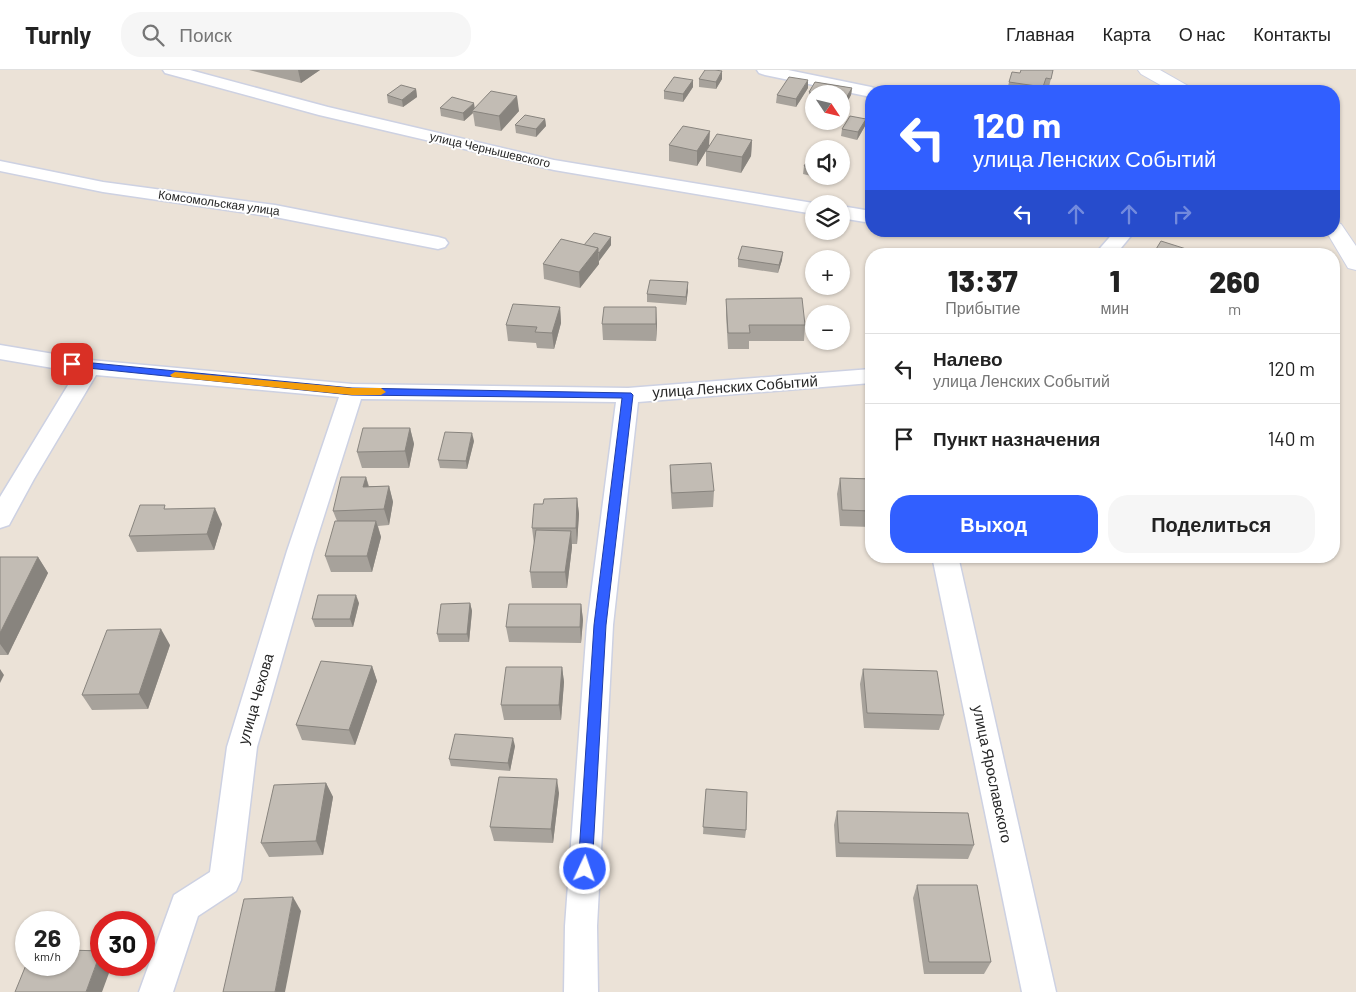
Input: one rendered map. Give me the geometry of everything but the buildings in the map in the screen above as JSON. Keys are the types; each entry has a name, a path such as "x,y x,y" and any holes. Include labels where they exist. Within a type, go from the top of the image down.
{"main road":[{"path":"1147,70 1173,85"},
{"path":"1340,237 1356,263"}],"street":[{"name":"улица Чернышевского","path":"171,70 325,111 554,165 805,207"},
{"path":"765,70 865,91"},
{"name":"Комсомольская улица","path":"0,166 103,187 275,211 438,243"},
{"path":"850,214 865,216"},
{"path":"1111,248 1121,237"},
{"name":"улица Ленских Событий","path":"0,352 90,367 352,391 628,395 865,376"},
{"path":"0,519 23,477 90,367"},
{"name":"улица Чехова","path":"156,992 185,906 226,880 242,747 300,551 352,391"},
{"path":"581,992 581,926 600,625 628,395"},
{"name":"улица Ярославского","path":"947,563 1039,992"}],"slow traffic":[{"path":"175,375 381,392"}],"route":[{"path":"72,364 352,391 628,395 600,625 585,869"}]}
